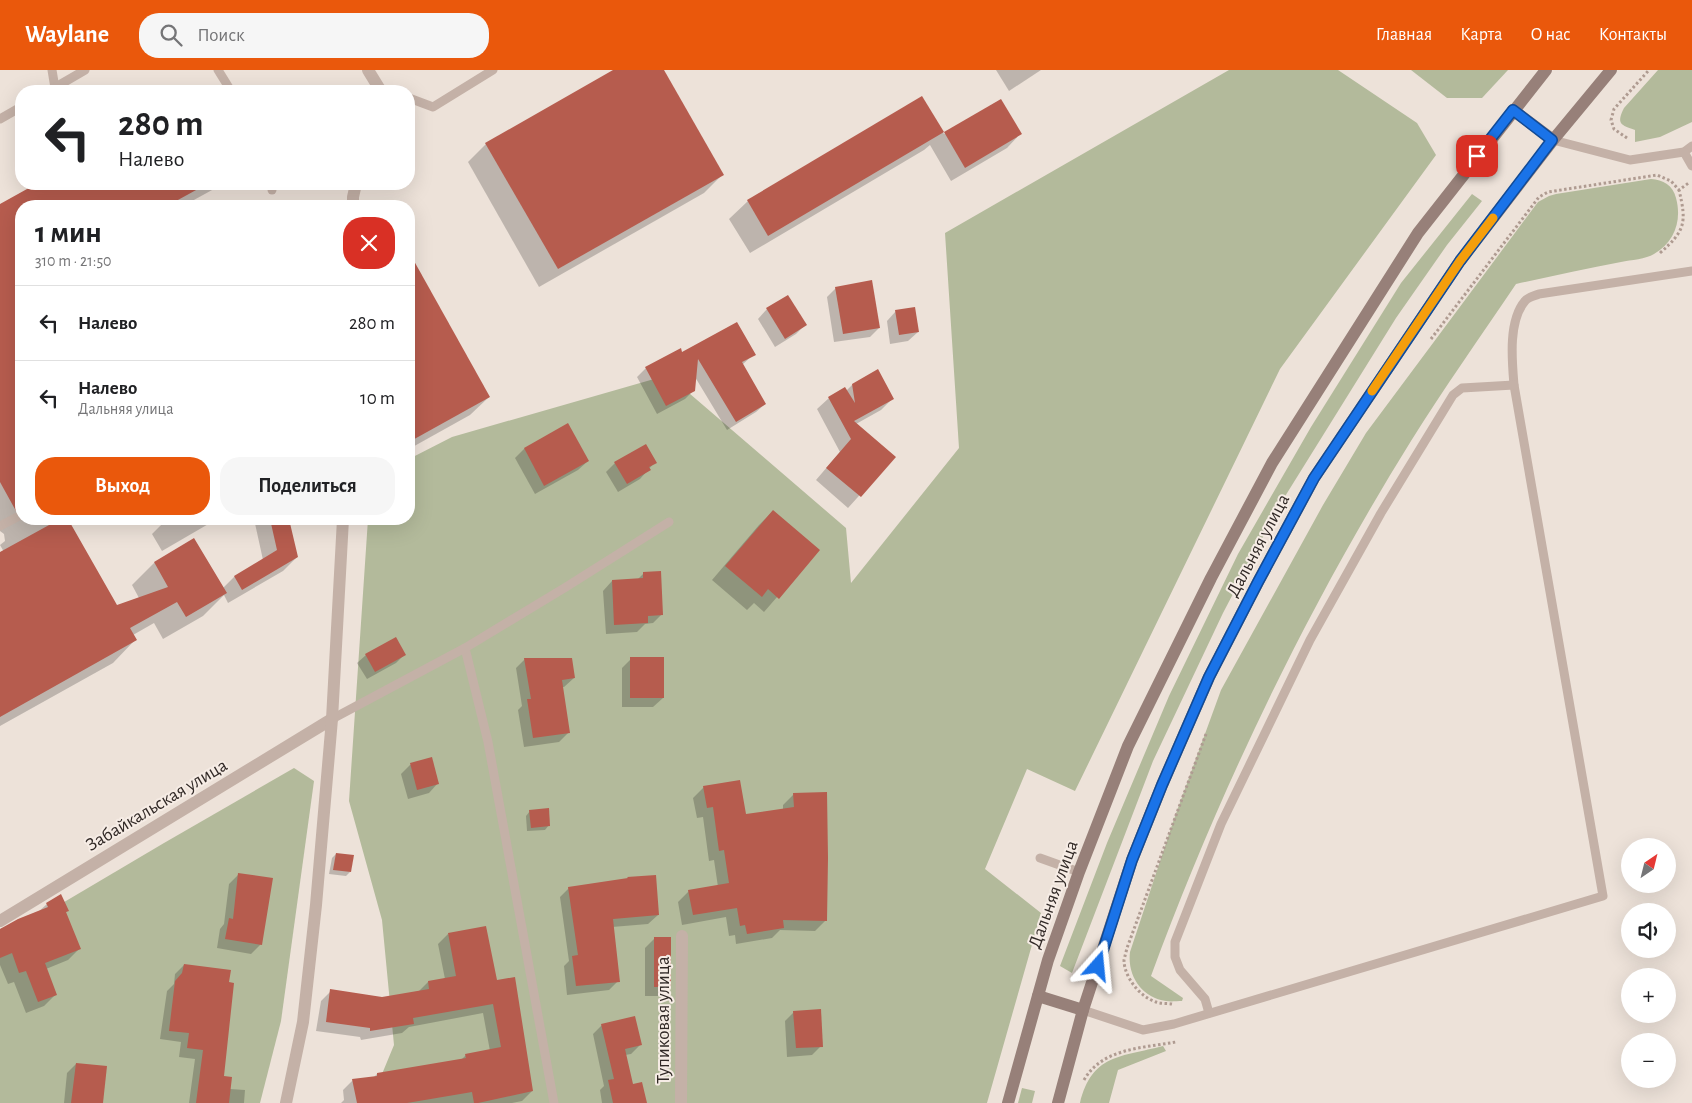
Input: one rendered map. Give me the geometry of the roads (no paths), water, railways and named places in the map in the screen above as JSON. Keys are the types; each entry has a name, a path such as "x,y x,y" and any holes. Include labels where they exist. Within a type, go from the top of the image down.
{"main road":[{"name":"Дальняя улица","path":"1008,1103 1048,960 1079,872 1128,746 1211,578 1272,463 1418,233 1546,70"},
{"name":"Дальняя улица","path":"1058,1103 1083,1010 1132,860 1209,677 1267,565 1314,478 1460,261 1552,140 1611,70"},
{"path":"1513,110 1552,140"},
{"path":"1038,996 1083,1010"}],"street":[{"path":"368,70 378,85"},
{"path":"286,1103 303,1022 316,905 332,720 343,525"},
{"name":"Забайкальская улица","path":"0,920 332,720"},
{"name":"Тупиковая улица","path":"681,1103 682,936"}],"lane":[{"path":"52,70 52,85"},
{"path":"59,85 85,70"},
{"path":"218,70 227,85"},
{"path":"415,100 433,107 493,70"},
{"path":"0,119 15,110"},
{"path":"1552,140 1630,160 1684,152 1692,146"},
{"path":"1684,152 1692,166"},
{"path":"1083,1010 1144,1030 1174,1024 1603,896 1514,385 1511,354 1517,313 1526,300 1539,294 1692,272"},
{"path":"1209,1013 1205,999 1180,970 1175,957 1176,942 1221,824 1242,780 1310,640 1381,514 1453,396 1462,388 1514,385"},
{"path":"0,526 15,518"},
{"path":"332,720 465,648 669,522"},
{"path":"465,648 488,742 554,1103"},
{"path":"1040,858 1079,872"}]}
